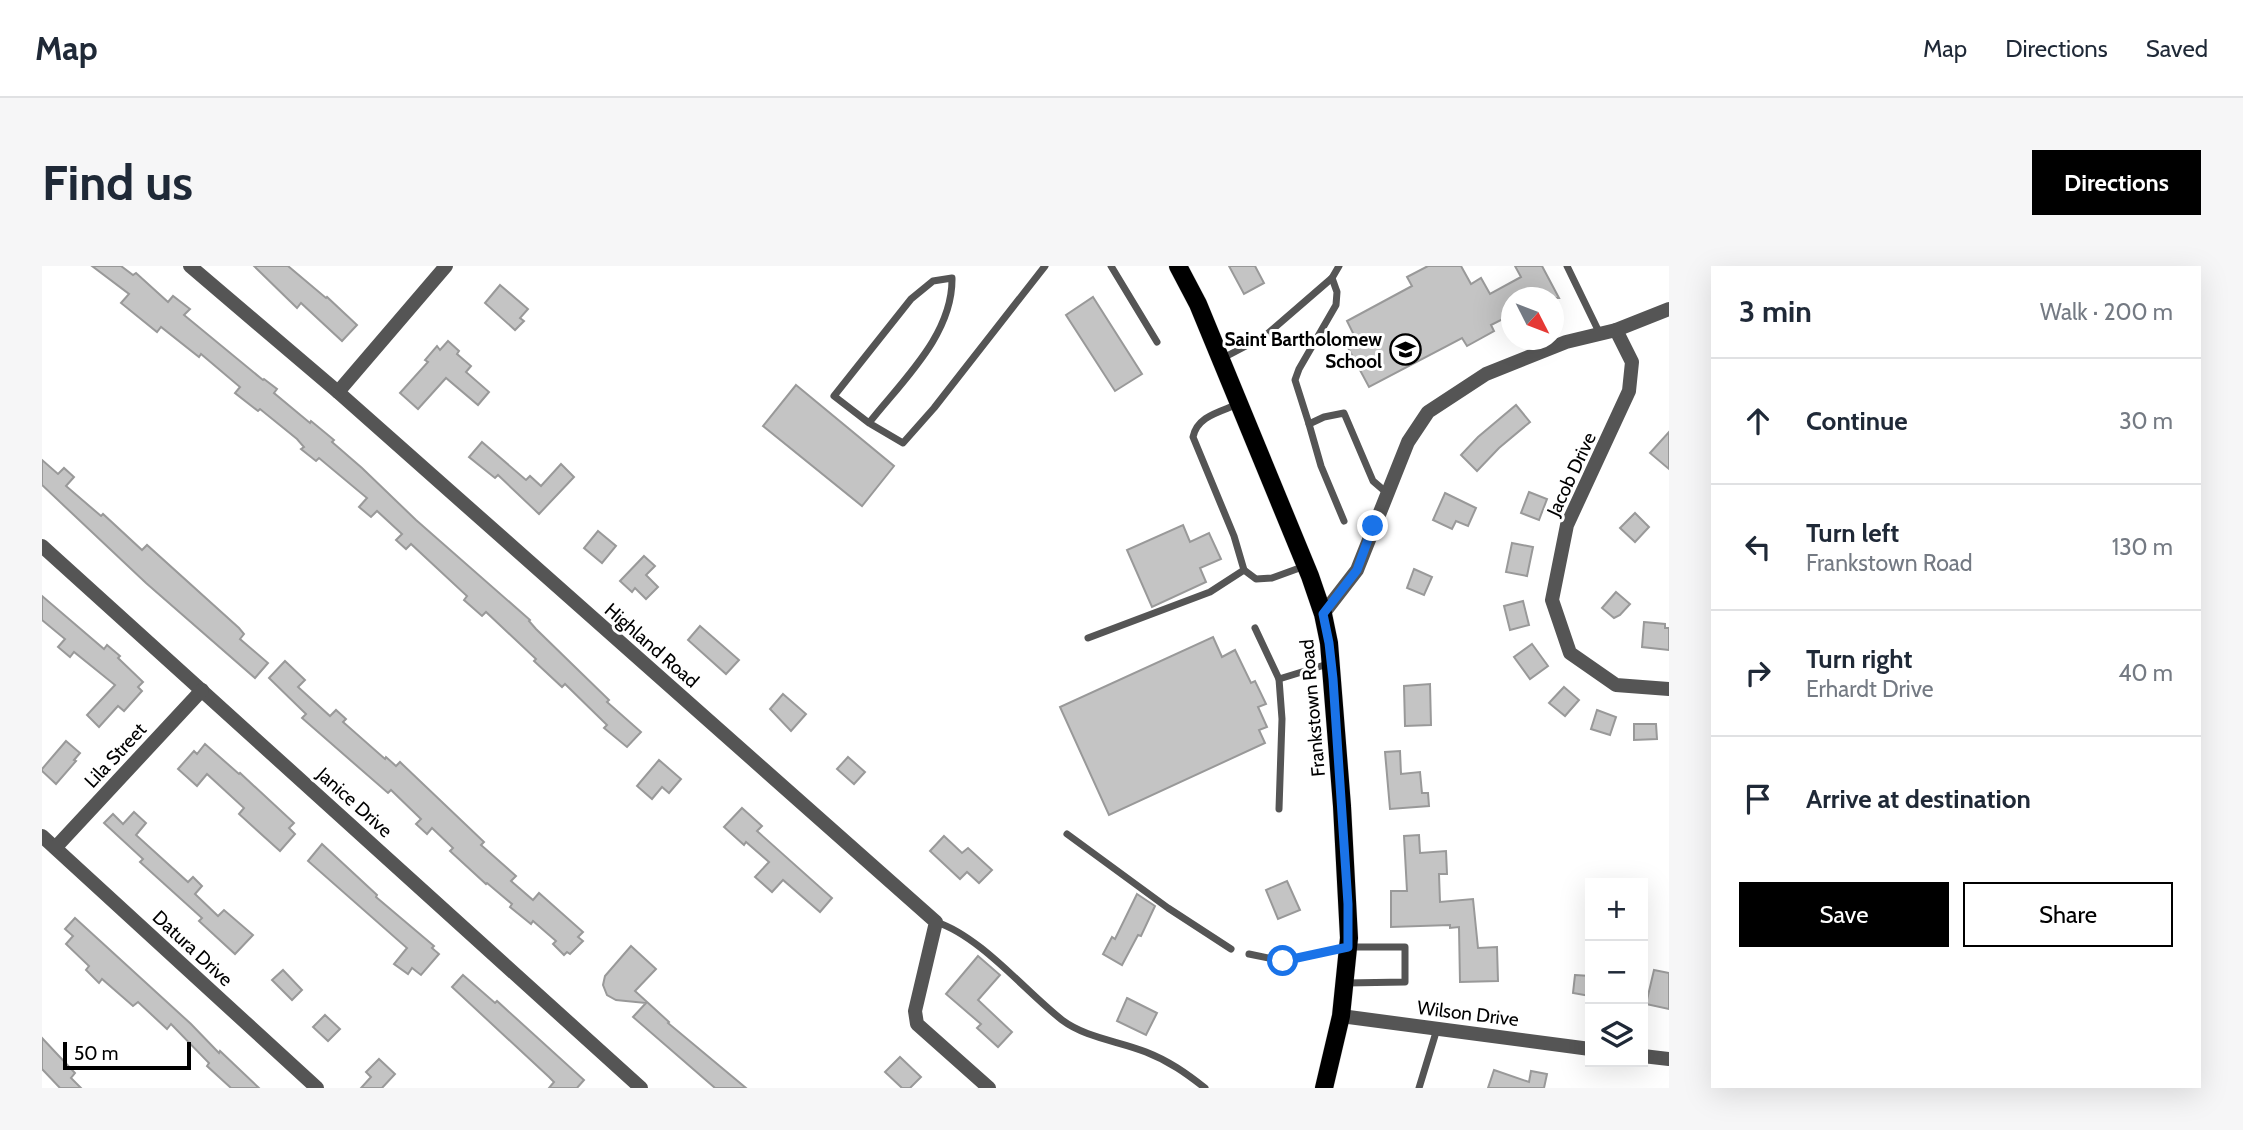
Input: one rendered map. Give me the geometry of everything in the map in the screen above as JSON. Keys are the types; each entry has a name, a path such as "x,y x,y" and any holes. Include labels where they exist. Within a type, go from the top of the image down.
{"main road":[{"name":"Frankstown Road","path":"1178,266 1198,304 1306,566 1323,614 1332,663 1343,818 1348,947 1341,1016 1324,1088"}],"street":[{"name":"Highland Road","path":"190,266 338,392 936,922"},
{"path":"338,392 446,266"},
{"path":"1323,614 1357,570 1408,442 1428,412 1486,374 1566,342 1616,330 1669,309"},
{"name":"Jacob Drive","path":"1616,330 1632,362 1629,391 1567,524 1552,600 1570,653 1616,685 1669,689"},
{"name":"Janice Drive","path":"42,546 641,1088"},
{"name":"Lila Street","path":"56,847 202,690"},
{"name":"Datura Drive","path":"42,836 317,1088"},
{"path":"936,922 915,1012 917,1024 989,1088"},
{"name":"Wilson Drive","path":"1341,1016 1585,1048"},
{"path":"1648,1057 1669,1059"}],"lane":[{"path":"869,423 937,337 952,293 952,278 933,281 911,299 834,396 869,423 904,443 1045,266"},
{"path":"1111,266 1157,342"},
{"path":"1221,359 1265,336 1332,278 1339,266"},
{"path":"1567,266 1600,334"},
{"path":"1332,278 1337,292 1336,305 1295,380 1321,466 1344,521"},
{"path":"1239,404 1204,418 1195,428 1193,437 1234,536 1244,570 1256,579 1272,578 1306,566"},
{"path":"1309,424 1344,413 1373,481 1387,493"},
{"path":"1088,638 1210,592 1244,570"},
{"path":"1255,628 1279,679 1282,719 1279,809"},
{"path":"1279,679 1332,663"},
{"path":"1068,834 1168,908 1231,949"},
{"path":"936,922 952,927 1030,990 1063,1021 1176,1065 1205,1088"},
{"path":"1249,954 1283,961 1348,947 1405,947 1405,982 1346,983"},
{"path":"1419,1088 1437,1029"}],"building":[{"path":"92,266 121,266 133,275 136,273 168,302 173,296 190,309 184,315 277,389 274,393 334,440 332,442 416,520 530,620 609,700 607,702 641,732 627,747 604,728 607,725 565,684 562,687 486,612 482,616 464,600 467,596 411,544 406,549 396,540 402,534 377,511 371,517 359,507 367,498 319,458 316,461 301,449 304,447 297,439 260,409 258,411 235,393 240,387 201,354 199,357 161,327 157,332 121,303 129,294"},
{"path":"254,266 288,266 357,325 342,341 301,303 297,308"},
{"path":"1229,266 1255,266 1264,283 1244,294"},
{"path":"1428,266 1461,266 1471,284 1481,278 1490,294 1501,288 1501,320 1491,325 1494,331 1467,346 1462,338 1369,387 1346,344 1356,339 1347,321 1412,286 1407,277"},
{"path":"1515,266 1542,266 1553,287 1503,287 1521,277"},
{"path":"500,285 528,309 520,318 524,321 515,330 485,303"},
{"path":"1093,297 1142,374 1115,391 1066,315"},
{"path":"448,341 459,351 457,354 471,366 466,372 489,392 478,405 446,378 418,409 400,393 428,362 425,360 437,346 440,350"},
{"path":"796,385 894,466 862,506 763,426"},
{"path":"1516,405 1530,422 1477,471 1461,455"},
{"path":"1669,432 1669,469 1650,453"},
{"path":"482,442 526,480 530,476 541,486 561,464 574,477 539,514 498,475 495,478 469,457"},
{"path":"42,460 58,474 64,468 74,477 66,486 101,516 103,514 142,550 147,545 239,628 244,634 240,639 268,663 255,678 146,583 42,485"},
{"path":"1529,492 1547,499 1539,520 1521,513"},
{"path":"1445,493 1476,508 1468,526 1456,521 1452,529 1433,520"},
{"path":"1635,513 1649,527 1635,542 1620,528"},
{"path":"1183,525 1190,542 1209,533 1221,559 1200,568 1206,582 1152,607 1127,550"},
{"path":"598,531 616,546 602,563 584,548"},
{"path":"1512,543 1533,547 1527,576 1506,572"},
{"path":"644,556 655,566 646,575 658,587 646,599 635,588 632,592 620,581"},
{"path":"1414,569 1432,577 1424,595 1407,588"},
{"path":"1616,592 1630,604 1614,618 1602,608"},
{"path":"42,596 104,649 107,645 120,656 118,658 143,682 138,687 142,691 124,711 118,706 99,727 87,715 115,685 74,652 70,657 58,647 65,639 42,620"},
{"path":"1523,601 1529,625 1510,630 1504,606"},
{"path":"1644,622 1665,624 1665,628 1669,628 1669,650 1642,647"},
{"path":"700,626 739,660 726,674 688,640"},
{"path":"1213,637 1222,657 1235,650 1251,683 1255,681 1266,704 1258,707 1267,727 1259,730 1265,743 1109,815 1060,707"},
{"path":"1532,644 1548,666 1530,679 1514,657"},
{"path":"285,661 305,680 298,687 330,716 336,710 346,719 343,722 385,759 386,757 396,766 400,762 484,842 481,845 516,876 511,881 533,900 539,893 583,932 578,937 583,941 570,954 567,952 564,955 553,944 556,941 533,921 531,924 510,907 512,904 450,851 453,848 432,828 427,834 416,824 421,819 391,790 388,793 302,718 306,714 269,678"},
{"path":"1430,684 1431,725 1405,726 1404,686"},
{"path":"1564,687 1579,700 1565,716 1549,703"},
{"path":"783,694 806,714 791,731 770,709"},
{"path":"1597,710 1616,717 1610,735 1591,729"},
{"path":"1634,724 1656,724 1657,739 1634,740"},
{"path":"66,741 80,753 56,784 42,769"},
{"path":"205,744 294,823 289,828 295,834 280,851 239,814 244,808 207,774 197,786 178,769 194,751 197,754"},
{"path":"1400,751 1401,774 1420,772 1422,793 1428,793 1429,806 1390,809 1385,752"},
{"path":"848,757 865,772 854,784 837,769"},
{"path":"659,760 681,779 669,793 662,787 652,799 637,786"},
{"path":"742,808 762,826 757,831 832,898 820,912 783,880 772,892 755,877 769,862 724,827"},
{"path":"134,812 146,823 136,835 188,882 193,877 202,886 195,894 218,916 224,910 253,935 235,954 199,921 202,918 140,862 143,859 104,823 113,814 123,824"},
{"path":"1419,835 1420,853 1446,851 1447,874 1439,874 1440,902 1473,899 1478,948 1497,947 1498,981 1460,982 1459,927 1391,927 1391,891 1407,891 1404,836"},
{"path":"944,836 962,853 968,848 992,870 979,883 967,872 960,879 930,851"},
{"path":"322,844 377,895 376,897 434,946 432,948 439,954 421,975 412,968 408,974 394,964 407,948 308,861"},
{"path":"1287,881 1300,910 1278,919 1266,890"},
{"path":"1137,894 1155,906 1141,936 1138,935 1122,965 1103,954 1112,937 1115,939"},
{"path":"75,918 259,1088 231,1088 207,1066 209,1063 171,1024 167,1029 138,1002 133,1006 102,979 99,983 86,970 89,966 66,944 73,936 65,929"},
{"path":"631,946 656,969 635,991 668,1023 746,1088 715,1088 633,1017 646,1003 616,1000 607,995 603,985 605,976"},
{"path":"978,956 1000,975 978,1000 1012,1032 998,1047 977,1028 981,1024 946,994"},
{"path":"283,970 302,990 292,1000 272,980"},
{"path":"1654,970 1669,973 1669,1009 1648,1004"},
{"path":"463,975 495,1003 497,1001 584,1080 577,1088 549,1088 554,1082 452,987"},
{"path":"1575,975 1585,976 1585,995 1573,993"},
{"path":"1127,998 1157,1013 1146,1035 1117,1021"},
{"path":"325,1015 340,1029 328,1041 313,1027"},
{"path":"42,1038 75,1073 71,1078 81,1088 60,1088 42,1069"},
{"path":"900,1057 921,1077 910,1088 902,1088 885,1072"},
{"path":"379,1059 395,1074 382,1088 361,1088 371,1077 366,1072"},
{"path":"1494,1070 1529,1082 1531,1071 1547,1074 1544,1088 1488,1088"}],"place":[{"name":"Saint Bartholomew School","path":"1405,350"}],"route":[{"path":"1283,961 1348,947 1348,904 1333,679 1323,614 1357,570 1373,526"}]}
